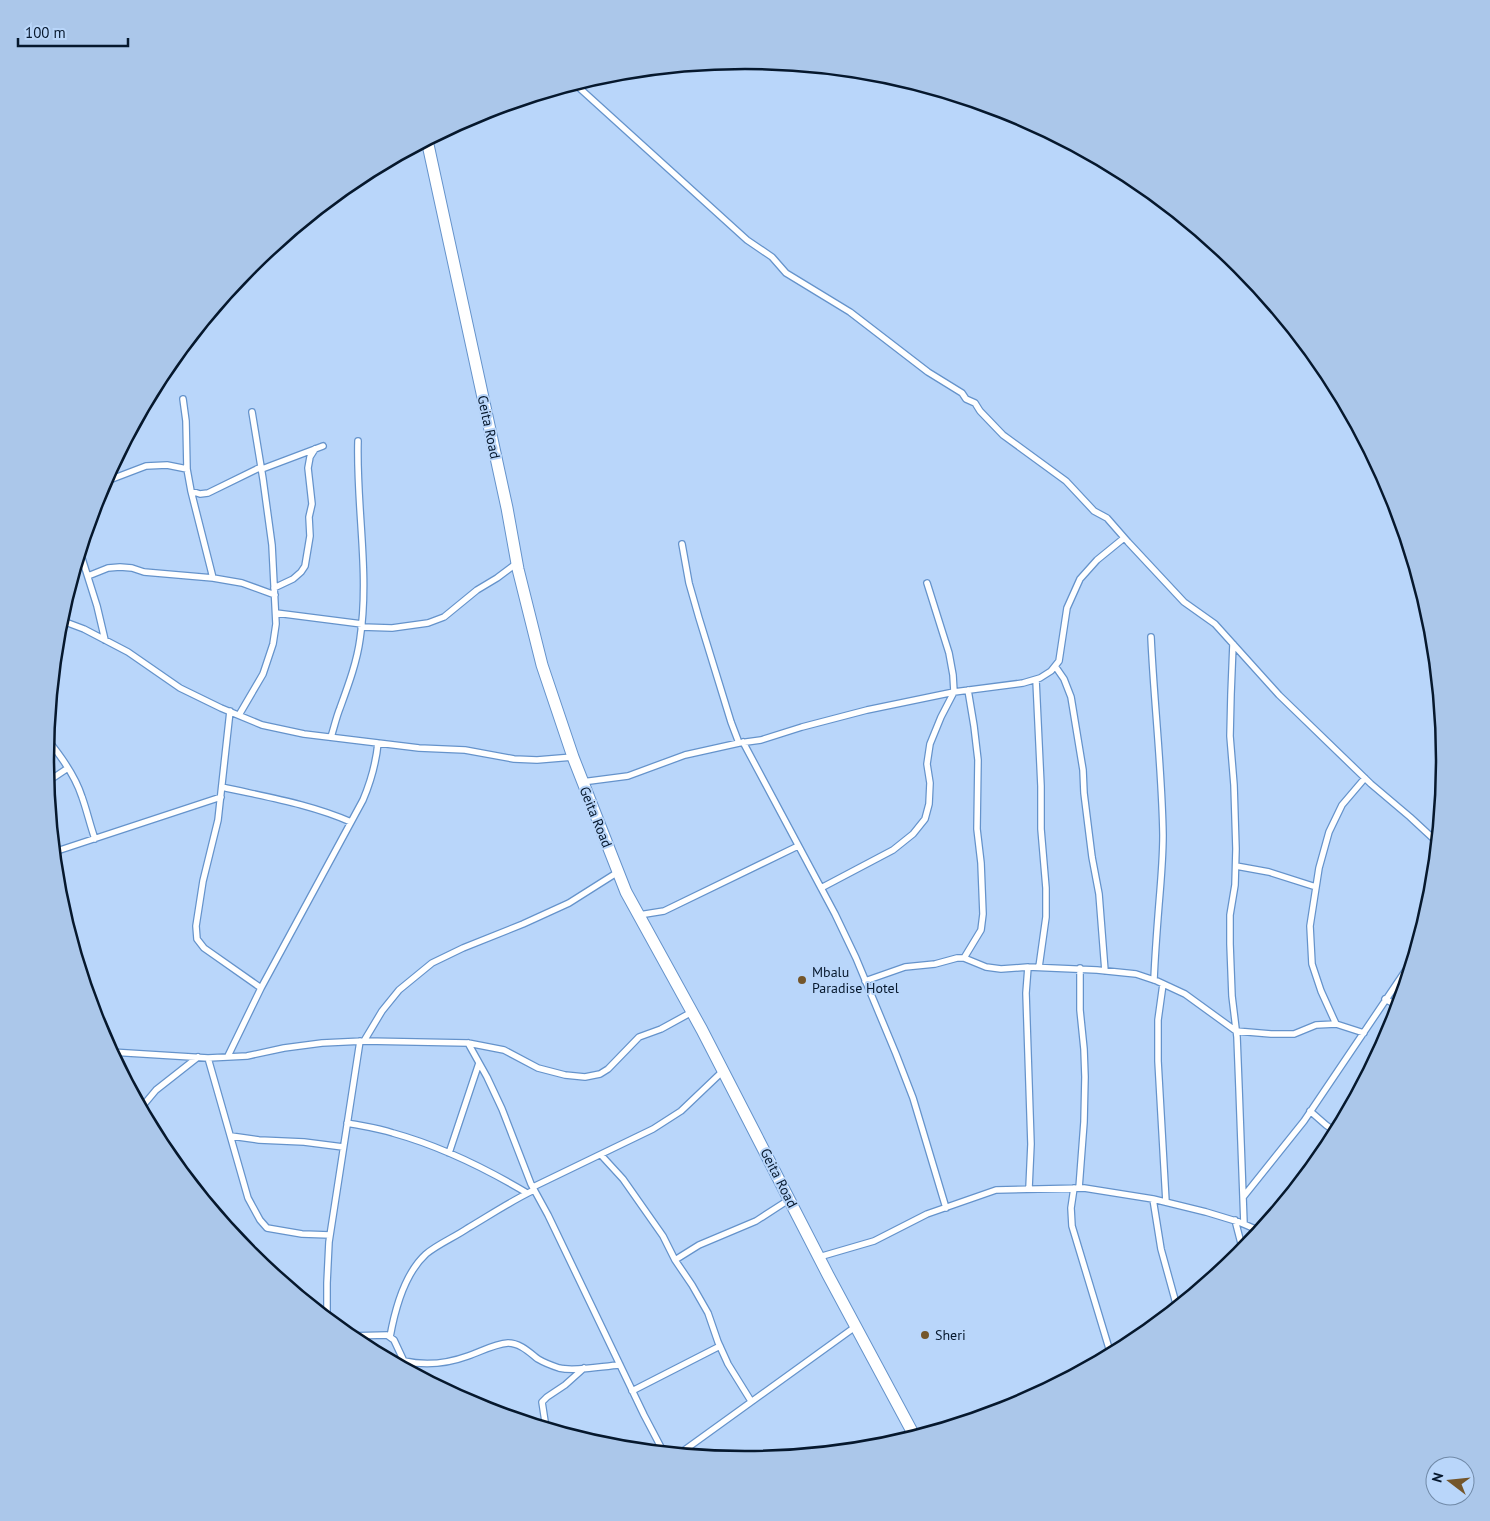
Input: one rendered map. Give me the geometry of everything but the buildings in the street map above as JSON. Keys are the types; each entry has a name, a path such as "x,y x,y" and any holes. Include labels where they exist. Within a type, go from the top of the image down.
{"highway":[{"name":"Geita Road","path":"428,147 505,499 517,563 542,665 582,782 626,892 692,1012 912,1431"}],"street":[{"path":"581,90 747,240 772,257 786,274 850,312 928,372 962,393 966,399 975,403 980,411 1003,435 1066,481 1094,511 1107,518 1184,602 1215,624 1279,695 1365,778 1432,837"},
{"path":"183,399 191,491 213,578"},
{"path":"239,715 262,674 273,644 276,613 272,545 262,468 252,412"},
{"path":"331,737 356,660 361,625 364,580 357,472 358,441"},
{"path":"191,491 200,494 208,493 262,468 322,446"},
{"path":"275,592 293,579 305,566 310,536 309,517 312,504 308,468 310,457 315,449"},
{"path":"114,478 146,466 188,469"},
{"path":"582,782 628,776 685,755 761,740 867,710 954,692 1036,680 1051,671 1059,661 1067,608 1080,579 1097,560 1124,538"},
{"path":"682,544 689,583 731,722 821,888 856,958 912,1098 946,1208"},
{"path":"83,561 105,640"},
{"path":"276,613 392,628 428,623 444,617 477,590 517,563"},
{"path":"88,576 108,568 132,568 144,572 213,578 242,583 275,592"},
{"path":"821,888 893,850 913,834 925,818 930,804 930,783 927,764 930,744 954,692 949,653 927,583"},
{"path":"68,623 84,629 128,652 180,688 262,725 304,734 419,748 465,750 514,759 537,760 573,757"},
{"path":"1151,637 1163,836 1154,980"},
{"path":"1233,644 1230,736 1235,794 1236,866 1230,916 1230,944 1232,996 1236,1031 1244,1224"},
{"path":"1055,666 1064,679 1071,697 1083,770 1092,857 1099,894 1105,970"},
{"path":"1036,680 1041,829 1046,888 1046,917 1039,967"},
{"path":"964,958 981,930 984,914 977,829 978,760 968,690"},
{"path":"230,711 218,820 198,908 197,939 204,948 262,988"},
{"path":"228,1056 370,784 378,743"},
{"path":"54,749 74,778 82,796 95,839"},
{"path":"54,777 68,768"},
{"path":"1336,1024 1321,991 1312,964 1310,926 1319,868 1328,832 1342,805 1365,778"},
{"path":"222,787 301,805 334,814 351,822"},
{"path":"60,850 221,797"},
{"path":"639,915 664,911 798,846"},
{"path":"1236,866 1269,872 1316,887"},
{"path":"327,1311 330,1236 343,1147 362,1041 398,990 432,963 569,903 618,872"},
{"path":"865,981 905,967 935,964 957,958 964,958 986,967 1001,969 1039,967 1105,970 1136,974 1186,994 1236,1031 1294,1034 1316,1025 1336,1024 1364,1033"},
{"path":"1028,967 1026,993 1031,1144 1028,1188"},
{"path":"1080,968 1080,1010 1085,1077 1084,1122 1076,1188 1070,1208 1072,1226 1109,1348"},
{"path":"1244,1196 1310,1112 1403,974"},
{"path":"1163,984 1158,1020 1158,1061 1166,1202"},
{"path":"1385,999 1392,1003"},
{"path":"119,1052 208,1058 247,1056 284,1048 322,1043 362,1041 468,1043 504,1050 538,1068 565,1075 592,1076 600,1074 608,1068 639,1038 661,1029 692,1012"},
{"path":"468,1043 502,1110 515,1146 534,1188 632,1391 661,1447"},
{"path":"145,1104 156,1090 198,1057"},
{"path":"208,1058 248,1198 263,1226 302,1234 330,1236"},
{"path":"449,1154 479,1063"},
{"path":"390,1337 393,1319 407,1281 415,1267 426,1254 512,1200 652,1129 681,1110 723,1071"},
{"path":"1310,1112 1330,1128"},
{"path":"347,1124 392,1132 491,1172 527,1193"},
{"path":"231,1136 343,1147"},
{"path":"601,1155 623,1179 663,1236 708,1313 731,1370 751,1401"},
{"path":"819,1257 874,1241 927,1214 996,1190 1076,1188 1153,1199 1235,1220 1254,1228"},
{"path":"676,1260 699,1245 756,1221 790,1199"},
{"path":"1153,1199 1161,1249 1175,1301"},
{"path":"1235,1220 1241,1242"},
{"path":"686,1449 856,1327"},
{"path":"362,1336 387,1335 394,1340 404,1361 431,1364 448,1363 490,1348 508,1344 524,1348 539,1360 559,1368 571,1369 620,1365"},
{"path":"632,1391 720,1346"},
{"path":"545,1422 542,1402 585,1368"}],"place":[{"name":"Mbalu Paradise Hotel","path":"802,980"},
{"name":"Sheri","path":"925,1335"}]}
